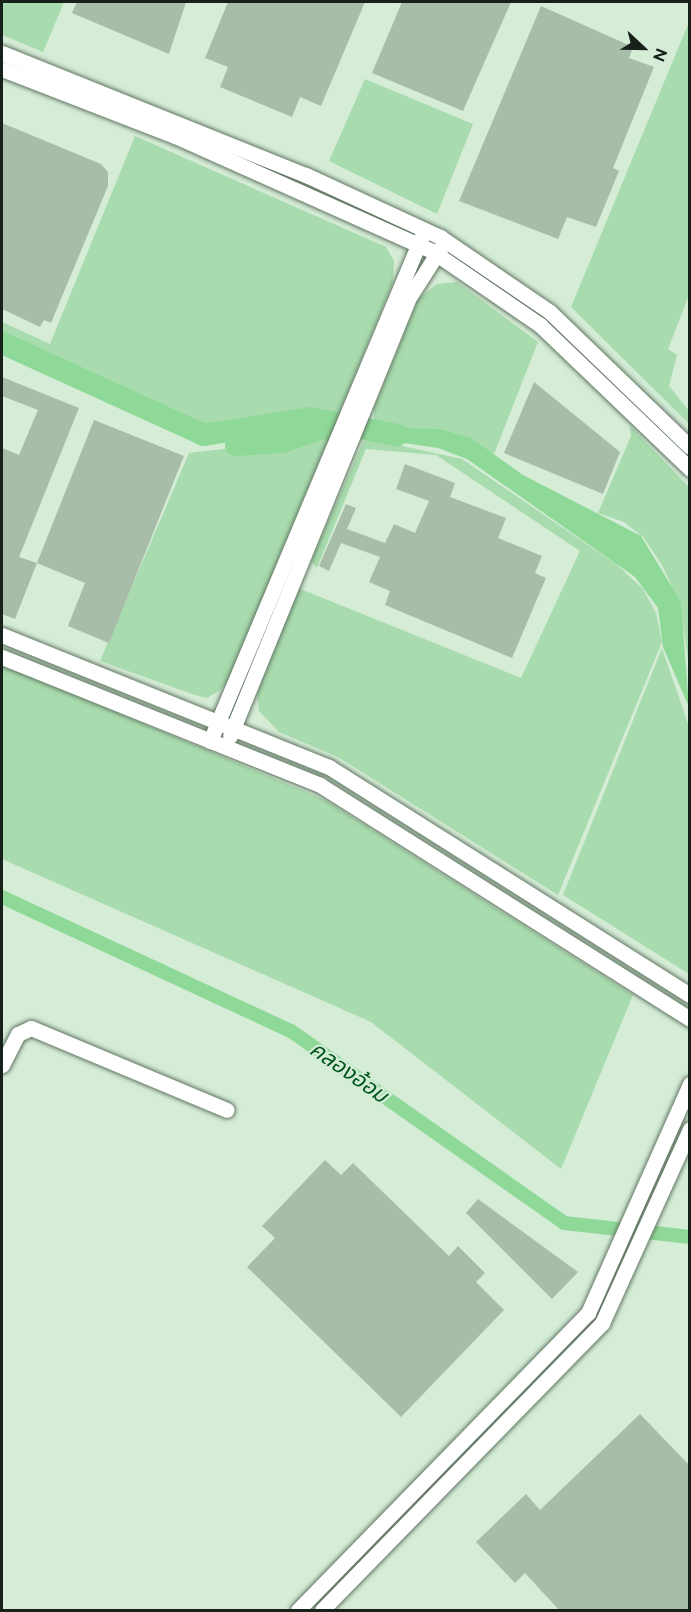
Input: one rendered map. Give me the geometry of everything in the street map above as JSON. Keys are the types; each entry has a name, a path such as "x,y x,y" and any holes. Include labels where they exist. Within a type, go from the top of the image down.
{"street":[{"path":"2,52 295,171 445,241 550,312 690,447"},
{"path":"2,69 186,141 437,255 540,325 690,469"},
{"path":"226,747 424,230"},
{"path":"355,413 410,296 445,241"},
{"path":"210,741 341,448"},
{"path":"2,635 329,767 690,995"},
{"path":"2,657 320,785 688,1019"},
{"path":"2,1065 18,1034 31,1028 227,1110"},
{"path":"298,1611 588,1313 690,1084"},
{"path":"322,1611 602,1323 690,1129"}],"shaded area":[{"path":"2,2 64,2 43,52 2,35"},
{"path":"689,22 689,295 668,349 677,355 669,386 689,411 689,424 571,307"},
{"path":"365,79 473,124 437,214 329,161"},
{"path":"135,136 386,247 394,261 393,282 339,414 317,408 209,429 2,342 2,322 50,344"},
{"path":"457,282 538,342 494,454 440,429 415,432 374,423 374,408 418,299 437,284"},
{"path":"370,420 390,428 440,429 471,438 523,475 641,536 681,602 689,707 663,647 658,608 635,577 467,459 438,448 364,437"},
{"path":"630,426 689,487 689,666 680,604 662,565 644,538 624,522 598,513 631,436"},
{"path":"323,428 330,435 231,677 220,690 207,698 100,661 189,453 282,442"},
{"path":"365,438 462,459 616,564 643,589 656,613 662,642 558,895 338,757 279,732 259,711 257,694 298,588 521,678 580,551 436,455 366,449 317,568 311,561"},
{"path":"662,648 689,727 689,974 563,895"},
{"path":"2,664 325,800 633,995 561,1169 371,1022 2,859"}],"building":[{"path":"77,2 186,2 169,54 72,13"},
{"path":"228,2 365,2 321,106 300,97 292,117 220,87 228,67 205,58"},
{"path":"402,2 511,2 463,111 372,73"},
{"path":"541,6 633,47 629,58 654,67 613,168 619,171 596,227 567,217 558,239 459,201"},
{"path":"2,123 101,164 108,172 108,186 51,323 44,320 40,327 2,309"},
{"path":"2,377 79,408 19,557 37,563 15,619 2,614 2,448 19,455 38,410 2,396"},
{"path":"534,382 620,452 603,494 504,453"},
{"path":"94,420 184,456 109,643 68,626 85,583 37,563"},
{"path":"405,464 455,483 450,497 506,518 498,538 542,556 535,573 546,578 512,658 385,605 390,591 369,582 380,557 341,543 329,571 319,566 346,504 356,508 347,529 385,543 394,524 415,533 429,501 396,489"},
{"path":"325,1160 341,1175 353,1163 449,1256 458,1246 485,1273 476,1282 504,1310 401,1417 247,1267 275,1238 262,1226"},
{"path":"478,1199 578,1272 552,1299 466,1213"},
{"path":"640,1414 690,1466 690,1611 560,1611 525,1573 515,1583 476,1542 526,1494 540,1510"}],"waterway":[{"path":"2,343 204,435 311,418 397,435"},
{"path":"236,445 282,442 325,427 331,431"},
{"name":"คลองอ้อม","path":"2,897 291,1031 564,1223 690,1237"}]}
